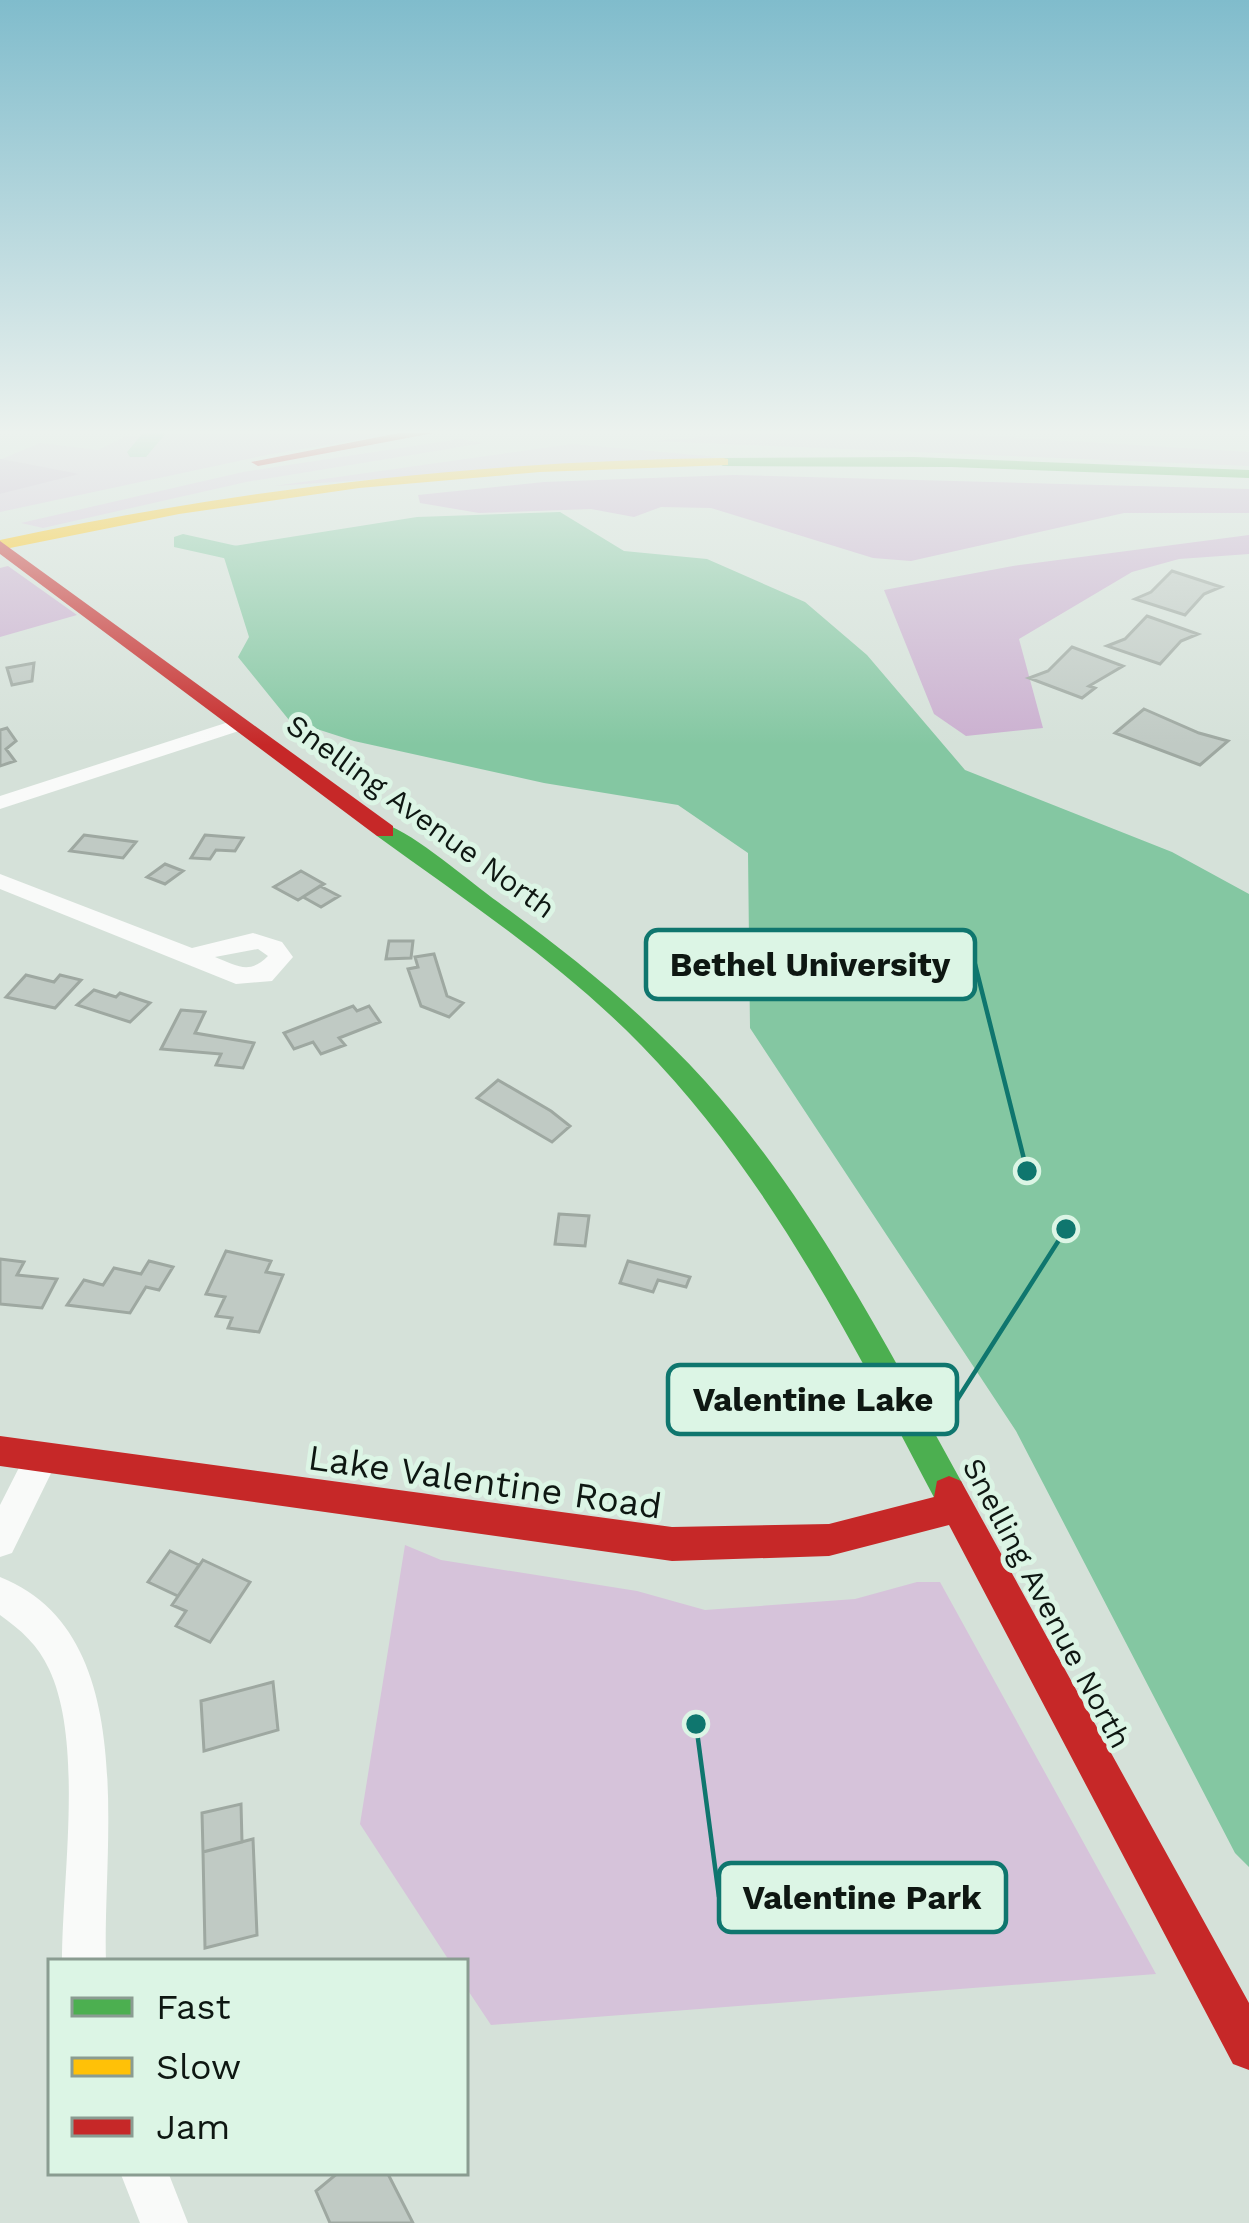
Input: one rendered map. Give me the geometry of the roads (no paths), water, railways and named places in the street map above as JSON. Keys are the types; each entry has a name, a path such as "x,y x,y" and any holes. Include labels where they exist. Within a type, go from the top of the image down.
{"main road":[{"name":"Snelling Avenue North","path":"0,545 568,965 634,1019 706,1094 802,1224 1249,2048"},
{"name":"Lake Valentine Road","path":"0,1450 672,1544 829,1540 958,1507"}],"street":[{"path":"0,803 241,724"},
{"path":"0,881 196,955"},
{"path":"0,1540 42,1457"},
{"path":"0,1594 34,1611 54,1636 81,1701 84,1959"},
{"path":"145,2175 164,2223"}],"waterway":[{"path":"183,542 278,562"}],"place":[{"name":"Bethel University","path":"1027,1171"},
{"name":"Valentine Lake","path":"1066,1229"},
{"name":"Valentine Park","path":"696,1724"}]}
